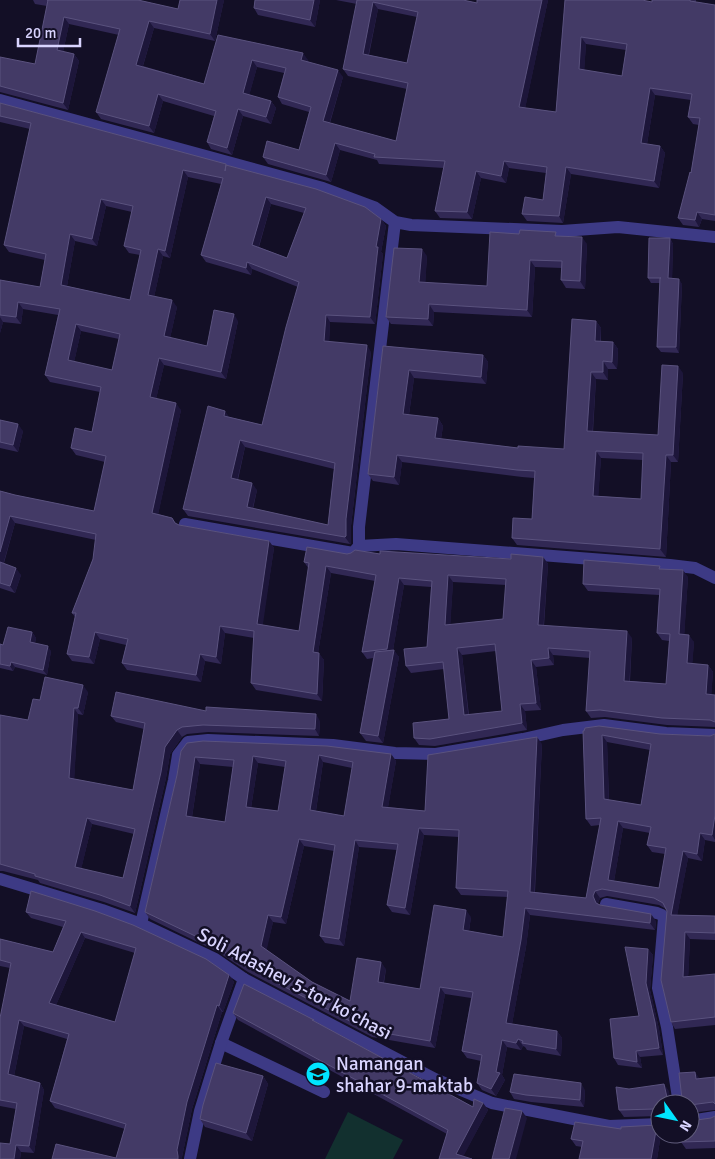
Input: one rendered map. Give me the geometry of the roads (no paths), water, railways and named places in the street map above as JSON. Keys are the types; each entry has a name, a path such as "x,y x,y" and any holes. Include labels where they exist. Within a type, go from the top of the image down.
{"street":[{"path":"0,100 323,188 374,207 395,222 420,226 562,231 618,227 715,237"},
{"path":"185,524 353,553 359,546 359,527 395,222"},
{"path":"359,546 396,544 670,565 695,568 715,578"},
{"path":"141,924 178,755 188,742 208,740 332,745 395,753 436,754 563,730 604,725 715,735"},
{"name":"Soli Adashev 5-tor koʻchasi","path":"0,878 141,924 215,959 244,979 435,1079 492,1103 609,1126 650,1124"},
{"path":"606,904 662,914 664,918 658,988 667,1027 677,1094"},
{"path":"190,1159 200,1112 221,1043 244,979"},
{"path":"221,1043 324,1092"},
{"path":"700,1119 715,1116"}],"place":[{"name":"Namangan shahar 9-maktab","path":"318,1074"}]}
